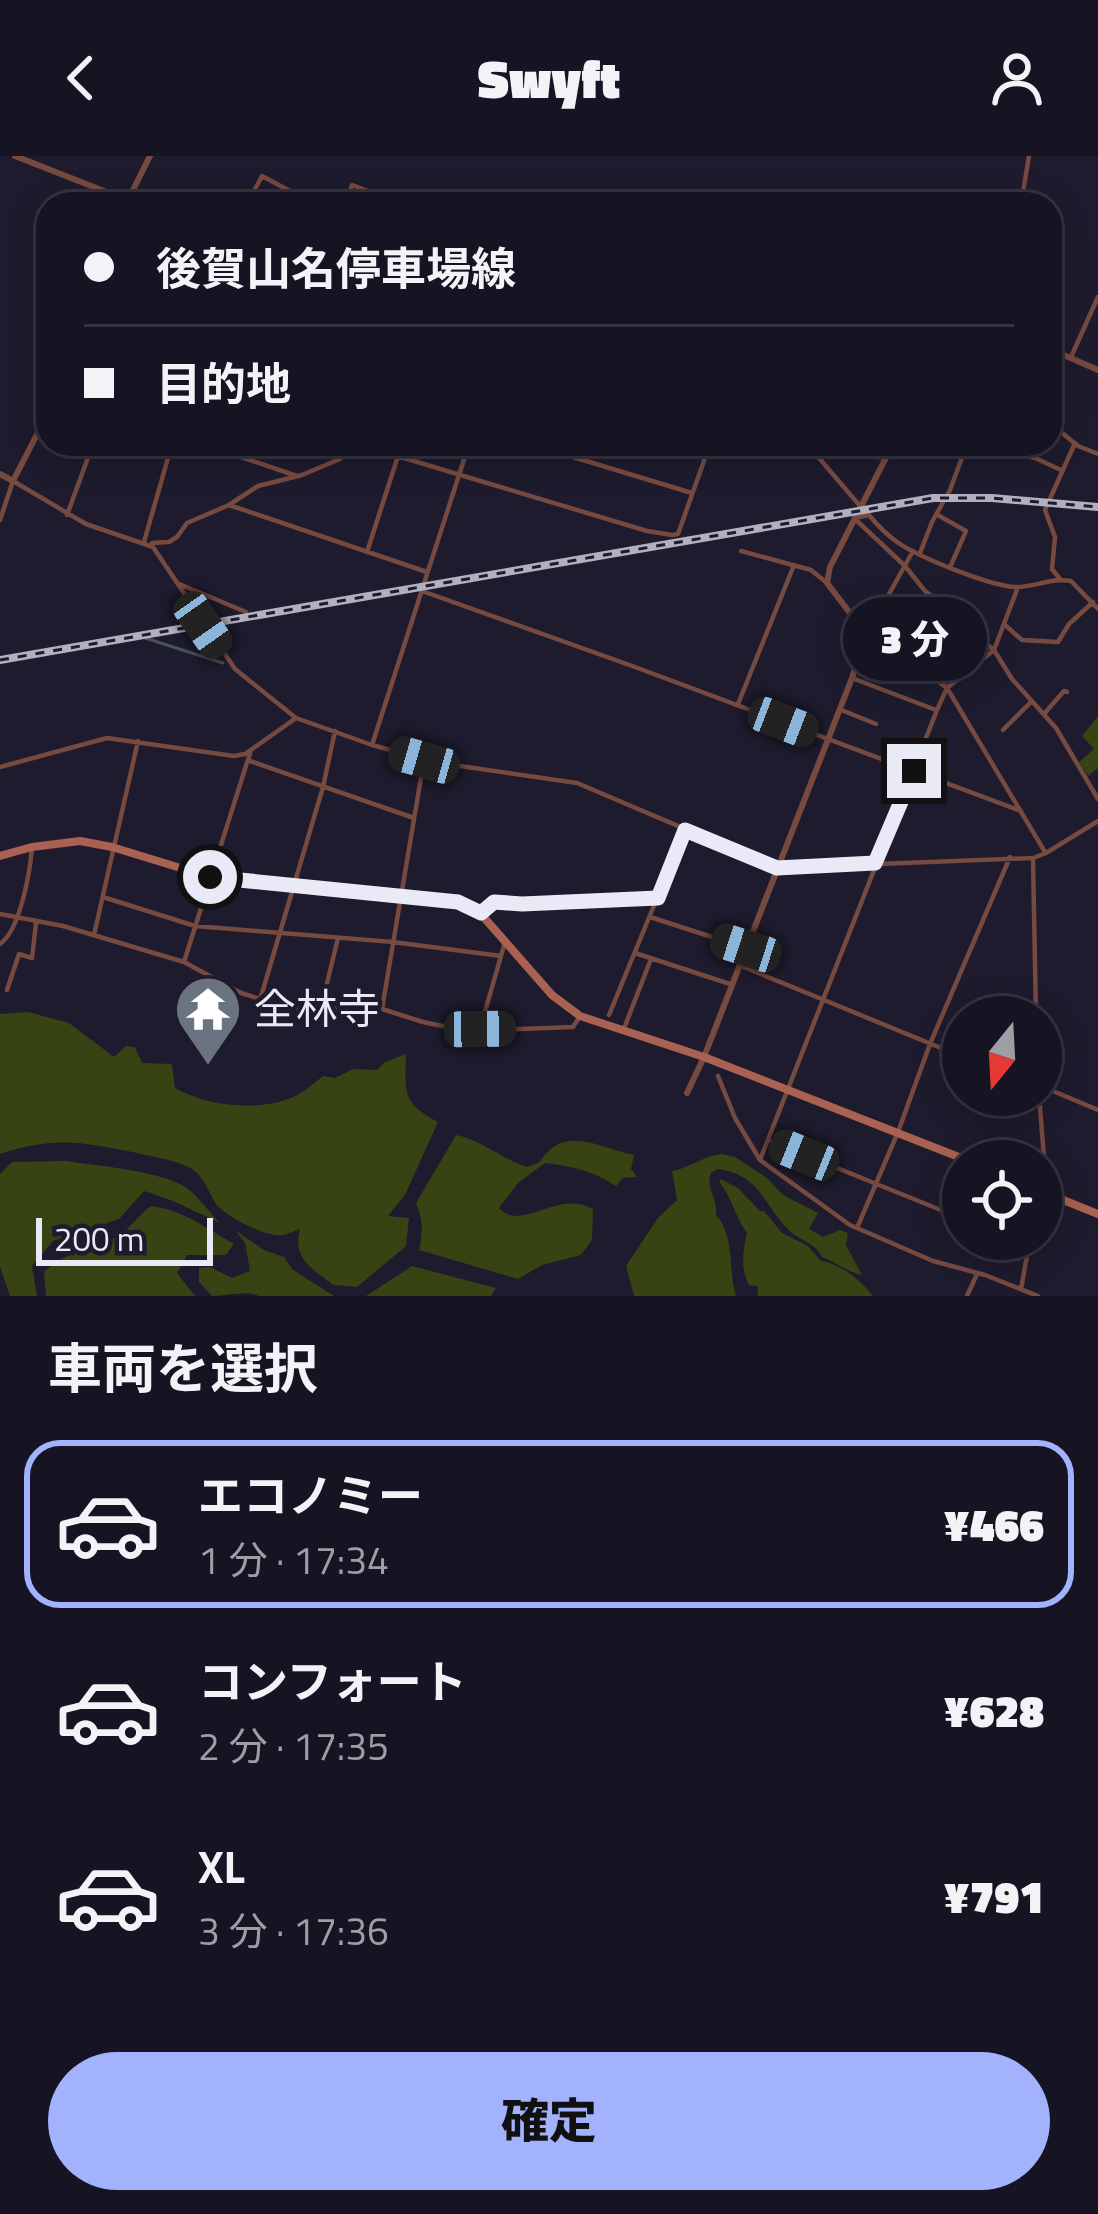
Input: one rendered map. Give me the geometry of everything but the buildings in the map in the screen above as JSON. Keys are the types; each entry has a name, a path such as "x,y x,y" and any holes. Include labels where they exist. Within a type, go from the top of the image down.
{"main road":[{"path":"0,856 80,841 210,877 458,902 481,913 552,995 580,1016 704,1057 942,1150"},
{"path":"1062,1199 1098,1214"}],"street":[{"path":"15,156 106,192"},
{"path":"135,192 150,156"},
{"path":"1023,192 1029,156"},
{"path":"253,192 262,176 292,192"},
{"path":"1072,358 1094,317 1098,298"},
{"path":"1062,353 1098,370"},
{"path":"1062,433 1098,454"},
{"path":"0,520 36,436"},
{"path":"1060,579 1052,569 1055,537 1045,510 1075,443"},
{"path":"67,515 88,456"},
{"path":"145,542 169,456"},
{"path":"238,456 297,476"},
{"path":"0,474 86,524 145,542 169,542 187,523 258,487 343,456"},
{"path":"367,552 398,456 672,535 677,534 706,456"},
{"path":"372,745 465,456"},
{"path":"570,456 692,493"},
{"path":"822,456 860,506"},
{"path":"826,583 886,458 872,456"},
{"path":"687,1093 852,679 866,630 917,552 963,456"},
{"path":"1028,456 1060,470"},
{"path":"229,505 428,572"},
{"path":"936,514 966,531 951,567"},
{"path":"854,518 868,515 900,544 951,567 1018,587 1060,579 1076,584 1095,605 1069,624 1058,642 1022,640 1005,625"},
{"path":"854,518 925,591 971,625 994,650 1002,666 1056,728 1098,800"},
{"path":"145,542 157,552 241,676 296,718 424,760 577,784 777,868 1033,858 1098,820"},
{"path":"740,551 811,570 866,630 947,688 1046,853"},
{"path":"738,704 794,565"},
{"path":"178,583 246,612"},
{"path":"760,1160 937,710 947,688 994,650 1018,587"},
{"path":"422,591 1021,811"},
{"path":"852,679 937,710"},
{"path":"1044,714 1067,692"},
{"path":"1003,730 1032,701"},
{"path":"839,709 876,724"},
{"path":"0,767 107,738 234,756 251,750 296,718"},
{"path":"260,1000 335,731"},
{"path":"94,935 138,741"},
{"path":"184,962 251,750"},
{"path":"382,1009 424,760"},
{"path":"248,761 414,818"},
{"path":"609,1015 685,830"},
{"path":"0,944 10,937 16,919 32,848"},
{"path":"857,1228 1010,857"},
{"path":"1033,858 1036,996"},
{"path":"103,897 195,926 501,956"},
{"path":"481,913 494,902 658,898"},
{"path":"0,914 63,926 184,962 260,1000 297,1008 382,1009 459,1030 573,1027 580,1016"},
{"path":"650,916 746,948"},
{"path":"7,990 19,954 32,958 36,923"},
{"path":"321,1008 338,938"},
{"path":"480,1029 506,941"},
{"path":"635,953 730,984"},
{"path":"623,1031 651,959"},
{"path":"739,965 942,1049"},
{"path":"718,1076 760,1160 857,1228 933,1262 1038,1296"},
{"path":"1062,1094 1098,1110"},
{"path":"768,1140 942,1211"},
{"path":"1021,1288 1026,1260"},
{"path":"967,1296 977,1273"}],"green space":[{"path":"1098,716 1098,768 1088,776 1079,762 1094,749 1082,736"},
{"path":"28,1012 69,1023 114,1057 126,1046 135,1047 142,1063 172,1064 175,1088 204,1100 237,1105 286,1100 323,1076 335,1078 353,1069 377,1070 406,1054 408,1095 418,1109 438,1122 405,1195 388,1216 409,1218 406,1246 357,1287 333,1285 301,1255 300,1229 276,1235 238,1221 217,1205 199,1175 184,1165 68,1143 0,1154 0,1014"},
{"path":"456,1135 528,1167 560,1143 596,1144 634,1155 631,1169 637,1177 623,1178 616,1186 582,1170 545,1163 518,1183 499,1208 508,1214 518,1216 566,1204 593,1209 592,1240 581,1255 542,1265 518,1279 419,1250 422,1226 416,1203"},
{"path":"722,1154 735,1157 783,1195 818,1213 809,1229 823,1237 840,1230 848,1233 846,1245 862,1275 822,1257 791,1232 753,1185 717,1169 711,1173 710,1184 716,1215 729,1243 736,1296 634,1296 626,1266 658,1218 677,1200 672,1171"},
{"path":"67,1161 176,1182 220,1223 144,1191 119,1219 53,1241 32,1266 37,1296 10,1296 0,1267 0,1174 12,1162"},
{"path":"721,1179 764,1211 782,1233 808,1246 821,1261 850,1274 873,1296 758,1296 758,1286 749,1285 744,1272 747,1233"},
{"path":"151,1206 183,1215 234,1244 226,1255 187,1255 177,1273 195,1296 46,1296 44,1272 52,1265 119,1235"},
{"path":"235,1230 284,1257 292,1269 334,1296 212,1296 199,1282 199,1268 210,1267 232,1278 250,1271 245,1243"},
{"path":"412,1266 496,1288 491,1296 366,1296"}],"waterway":[{"path":"145,638 223,663"}],"railway":[{"path":"0,660 933,498 1098,507"}],"place":[{"name":"全林寺","path":"208,1068"}],"route":[{"path":"210,877 458,902 481,913 494,902 658,898 685,830 777,868 875,863 914,771"}]}
